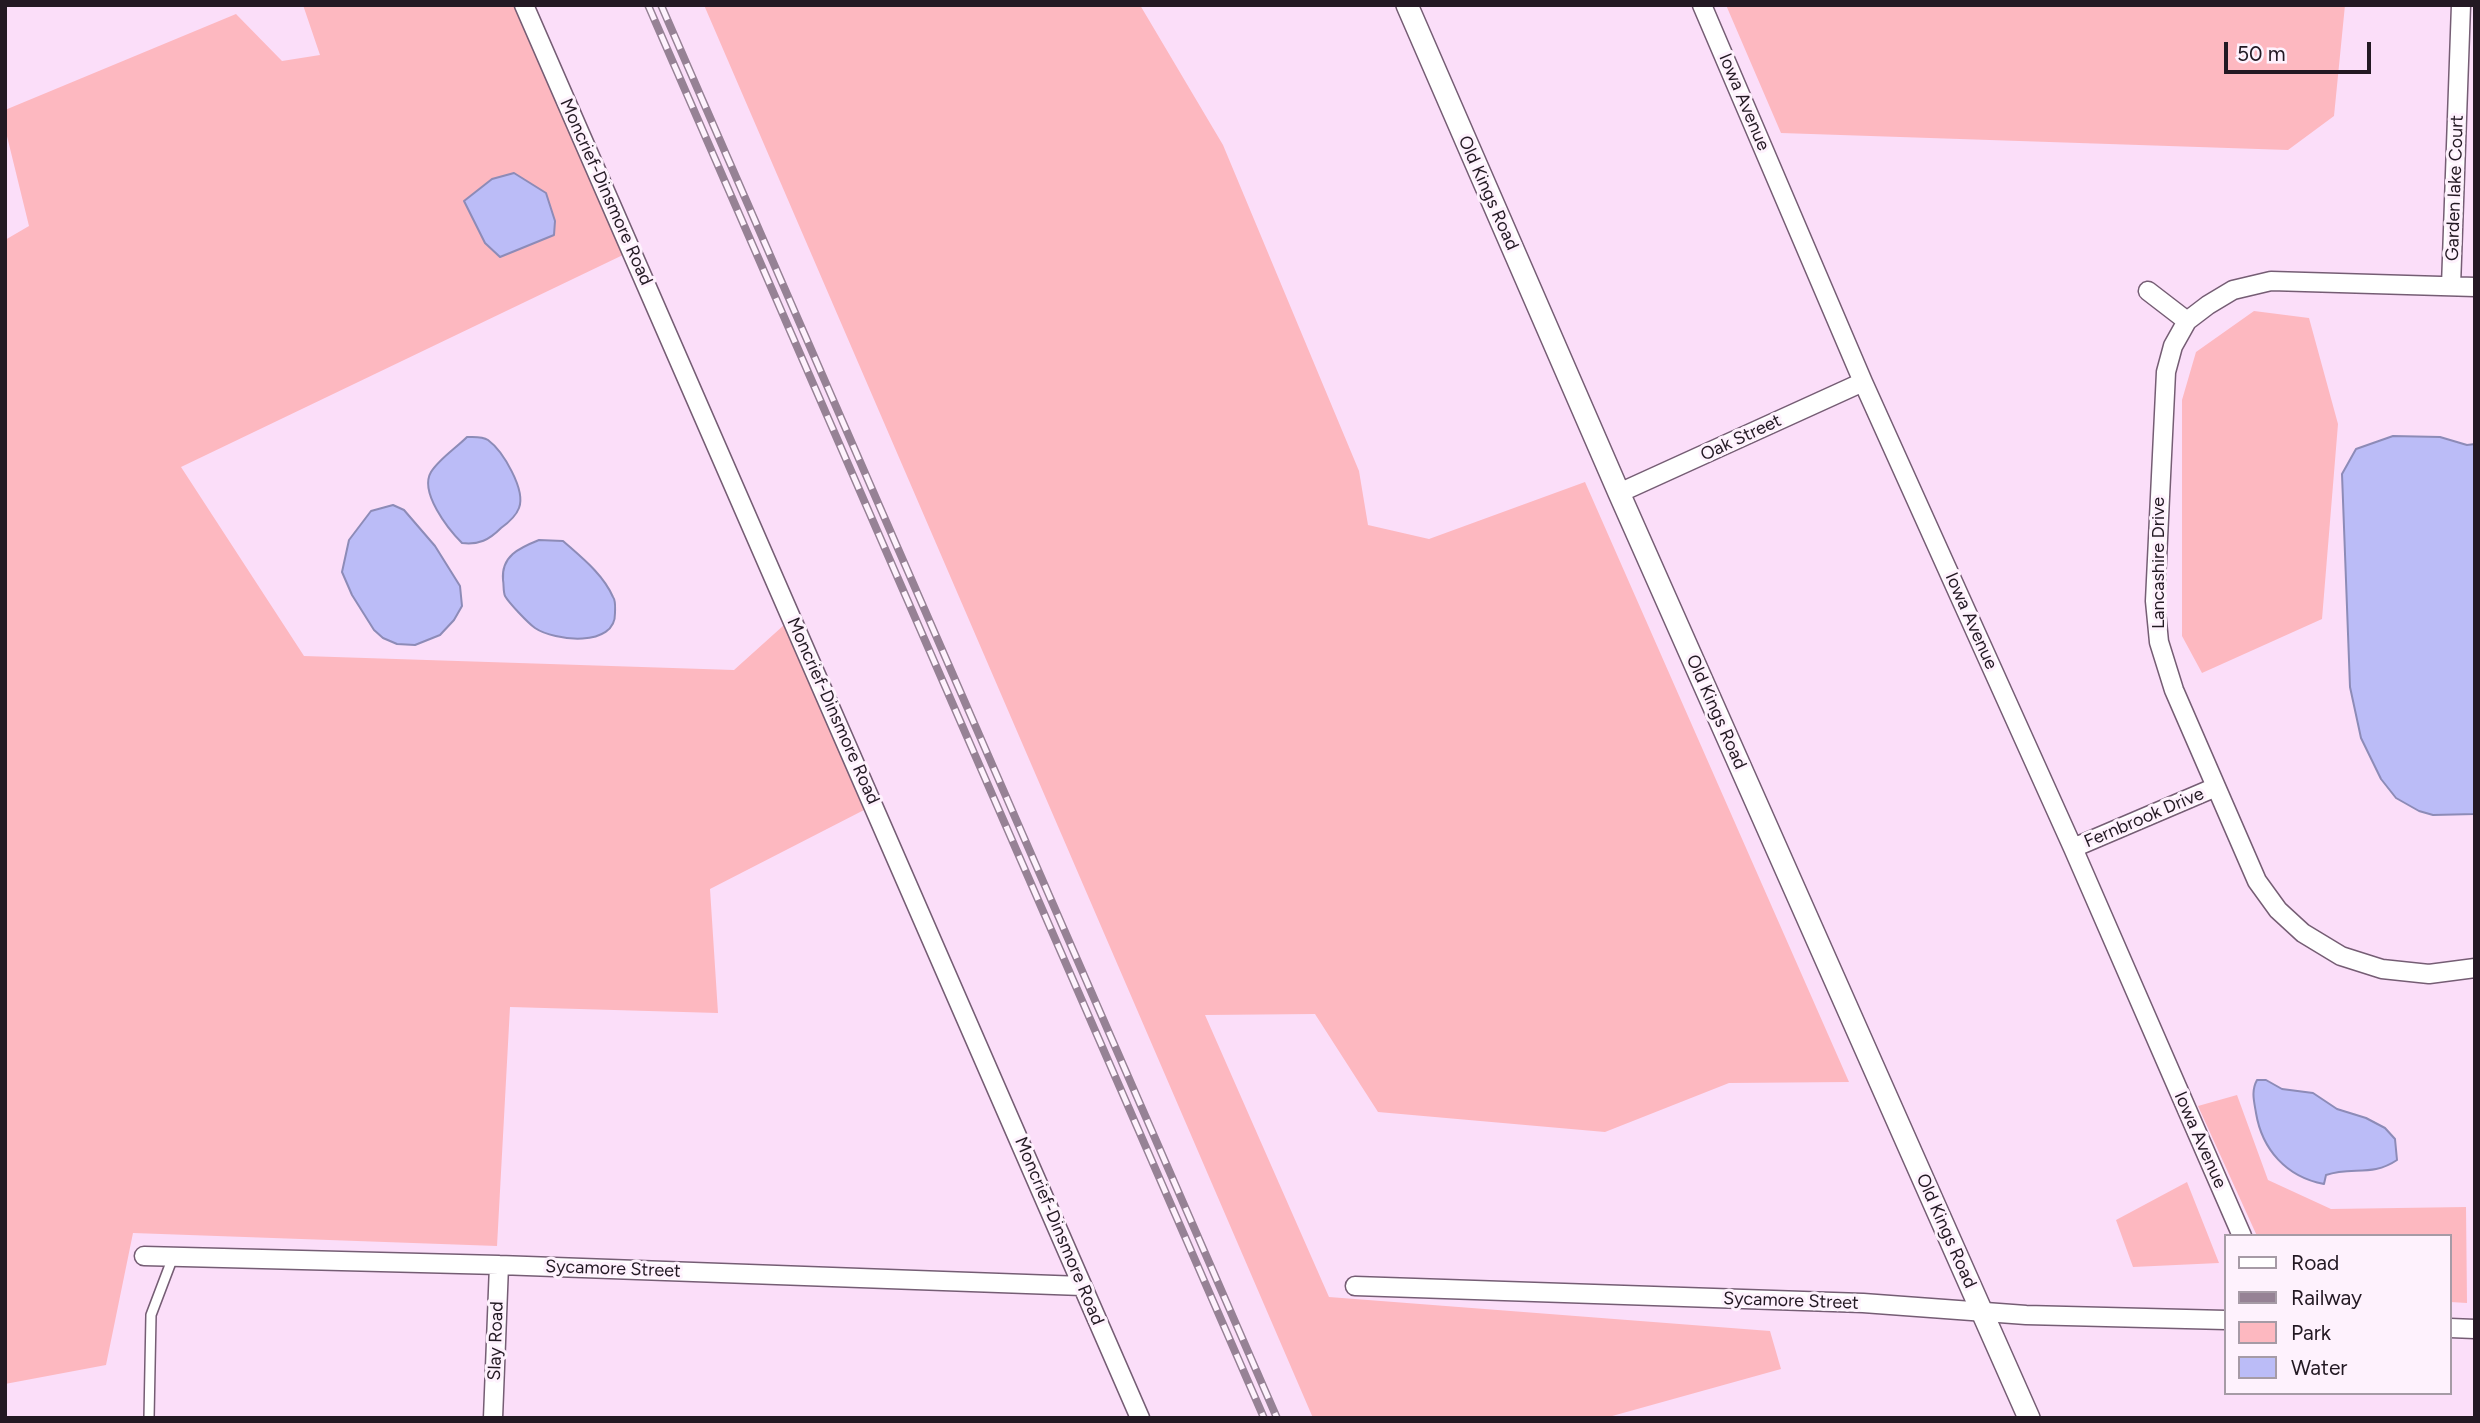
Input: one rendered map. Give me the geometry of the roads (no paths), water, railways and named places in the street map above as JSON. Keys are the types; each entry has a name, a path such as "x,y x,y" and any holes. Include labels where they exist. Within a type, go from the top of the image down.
{"street":[{"name":"Moncrief-Dinsmore Road","path":"524,5 1140,1418"},
{"name":"Old Kings Road","path":"1407,5 1619,493 2029,1418"},
{"name":"Iowa Avenue","path":"1702,5 1863,382 2073,848 2241,1234"},
{"name":"Garden lake Court","path":"2451,286 2461,5"},
{"name":"Lancashire Drive","path":"2475,286 2271,281 2233,290 2187,321 2173,346 2166,372 2155,601 2159,642 2174,690 2257,881 2278,911 2303,933 2341,957 2382,969 2428,974 2475,968"},
{"path":"2148,291 2187,321"},
{"name":"Oak Street","path":"1619,493 1863,382"},
{"name":"Fernbrook Drive","path":"2073,848 2216,787"},
{"name":"Sycamore Street","path":"144,1256 499,1265 1082,1286"},
{"name":"Slay Road","path":"493,1418 499,1265"},
{"name":"Sycamore Street","path":"1355,1286 1863,1303 1982,1312 2224,1320"},
{"path":"2452,1328 2475,1329"}],"lane":[{"path":"149,1418 151,1315 173,1257"}],"water":[{"path":"514,173 546,193 555,221 554,235 500,257 485,243 464,201 492,179"},
{"path":"2393,436 2440,437 2467,445 2475,444 2475,814 2433,815 2419,811 2396,798 2381,779 2361,738 2350,687 2342,474 2356,449"},
{"path":"467,437 486,439 494,445 512,471 520,500 516,514 509,522 488,539 474,543 462,543 443,520 432,500 428,480 438,463"},
{"path":"393,505 404,510 435,546 460,586 462,606 454,620 440,635 415,645 397,644 383,638 374,630 352,595 342,572 349,540 371,511"},
{"path":"539,540 563,541 604,581 615,605 613,624 606,632 595,637 582,638 544,633 535,628 507,599 504,594 503,572 508,559 518,550"},
{"path":"2257,1080 2266,1080 2282,1089 2313,1093 2337,1109 2366,1118 2385,1128 2395,1139 2397,1160 2370,1170 2335,1172 2326,1175 2324,1184 2298,1175 2278,1159 2264,1138 2254,1100"}],"railway":[{"path":"648,5 1264,1418"},
{"path":"661,5 1277,1418"}]}
